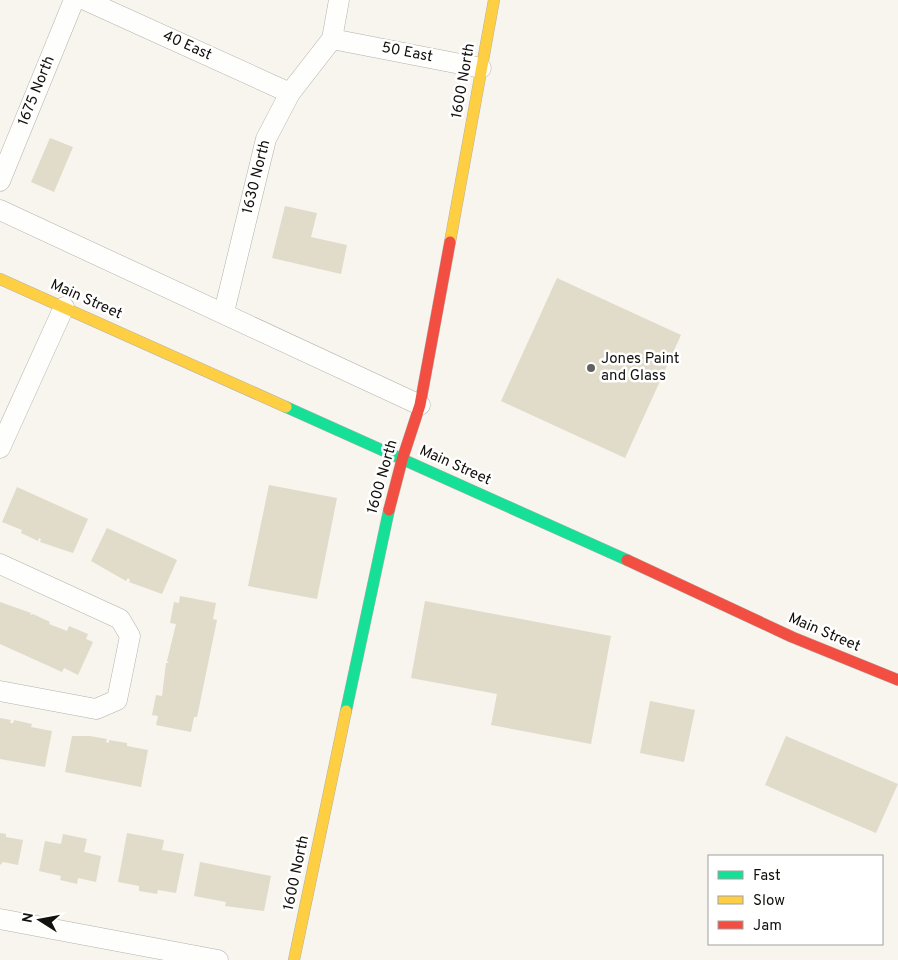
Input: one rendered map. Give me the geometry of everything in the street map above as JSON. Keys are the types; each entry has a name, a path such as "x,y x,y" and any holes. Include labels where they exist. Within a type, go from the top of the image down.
{"main road":[{"name":"1600 North","path":"294,960 385,526 402,460 420,405 494,0"},
{"name":"Main Street","path":"0,279 580,538 792,637 898,680"}],"street":[{"name":"1675 North","path":"0,181 74,0"},
{"name":"40 East","path":"85,0 290,93"},
{"name":"1630 North","path":"224,312 266,138 290,93 332,38 339,0"},
{"name":"50 East","path":"332,38 481,68"},
{"path":"0,210 224,312 420,405"},
{"path":"0,448 64,307"},
{"path":"0,564 120,620 130,636 117,700 96,709 0,691"},
{"path":"0,919 218,960"}],"building":[{"path":"50,138 73,147 54,192 31,182"},
{"path":"285,206 317,213 311,237 347,245 341,274 272,258"},
{"name":"Jones Paint and Glass","path":"557,278 681,335 625,458 501,401"},
{"path":"269,485 337,498 317,599 248,586"},
{"path":"17,487 88,519 73,553 40,542 41,539 39,538 38,541 21,533 22,530 2,522"},
{"path":"107,528 177,560 162,594 129,582 128,578 126,581 91,561"},
{"path":"180,596 216,603 213,619 217,620 197,717 194,717 191,732 156,725 158,716 152,715 156,695 162,696 166,663 169,663 167,661 176,624 170,623 174,602 179,603"},
{"path":"425,601 611,636 591,744 491,725 497,694 411,678"},
{"path":"0,602 31,613 30,615 33,614 50,622 49,624 67,631 69,626 88,634 86,639 93,642 78,675 64,668 62,672 0,644"},
{"path":"650,701 695,710 684,762 640,753"},
{"path":"0,718 11,720 10,723 13,723 14,720 32,724 31,727 52,731 45,767 0,759"},
{"path":"72,736 90,736 107,739 106,742 109,743 109,740 127,743 127,746 148,750 141,787 65,772"},
{"path":"786,736 898,784 876,833 765,785"},
{"path":"0,833 6,834 6,837 23,840 18,865 3,862 0,865"},
{"path":"127,833 164,840 162,850 184,854 176,893 158,890 157,894 139,891 139,886 118,882"},
{"path":"63,834 87,839 84,852 101,856 96,882 78,878 77,884 60,880 61,876 39,871 45,841 61,844"},
{"path":"200,862 271,876 264,911 225,906 226,902 194,896"}],"traffic: fast":[{"path":"286,407 627,560"},
{"path":"346,711 389,510"}],"traffic: slow":[{"path":"450,242 494,0"},
{"path":"0,279 286,407"},
{"path":"294,960 346,711"}],"traffic: jam":[{"path":"389,510 402,460 420,405 450,242"},
{"path":"627,560 792,637 898,680"}],"place":[{"name":"Jones Paint and Glass","path":"591,368"}]}
